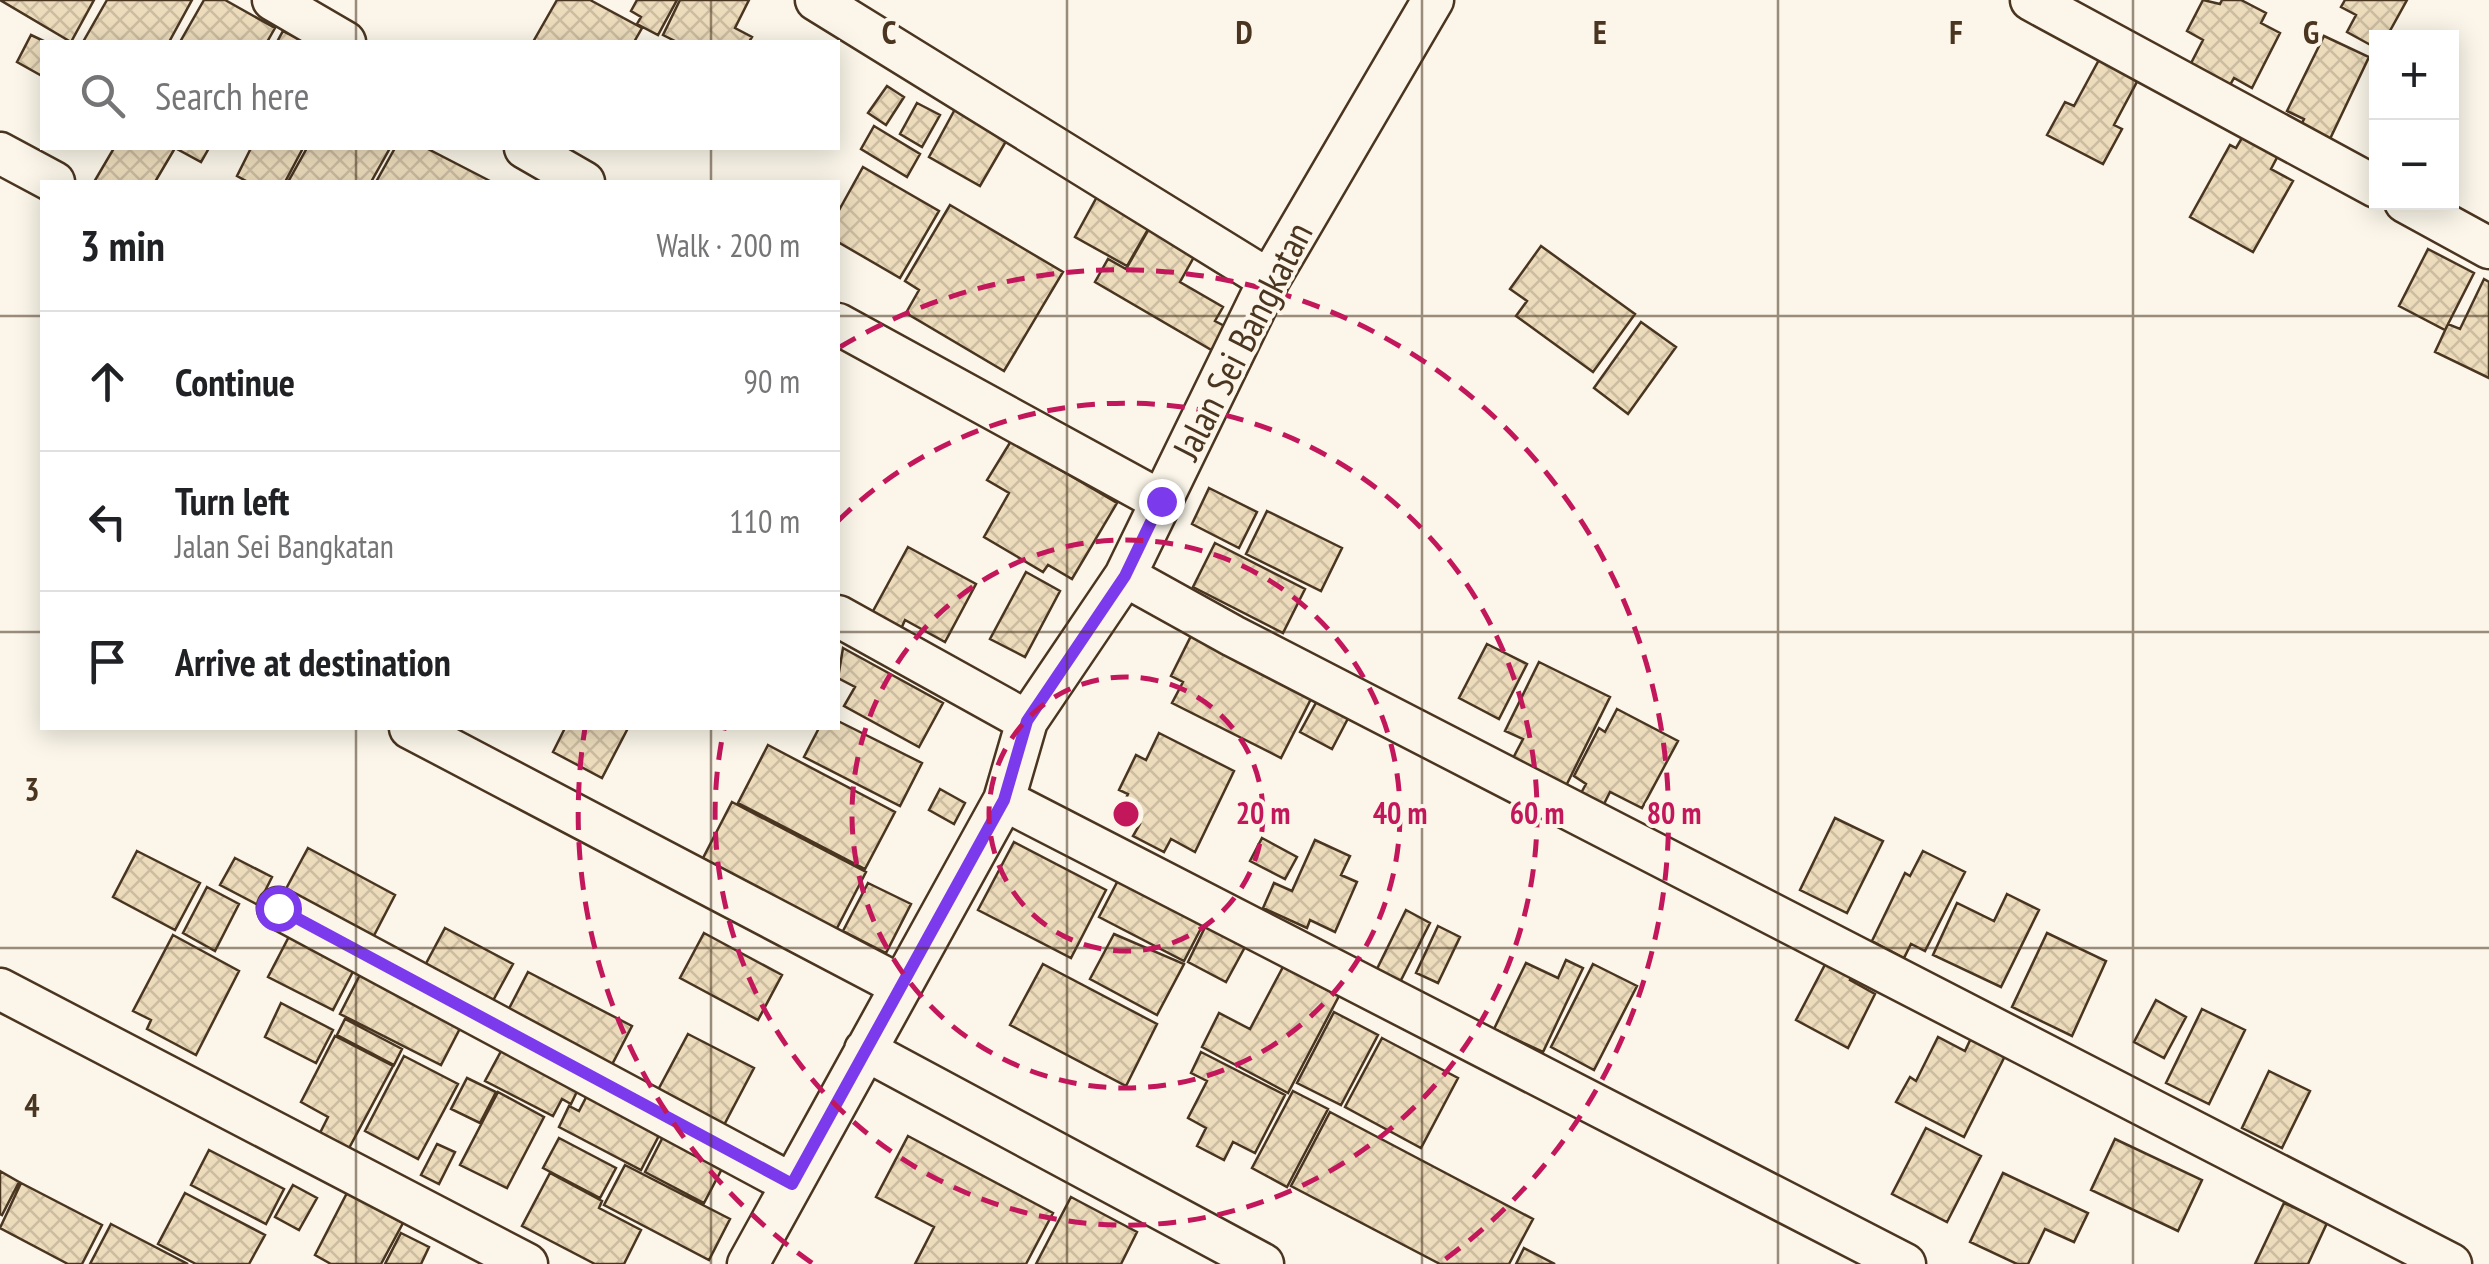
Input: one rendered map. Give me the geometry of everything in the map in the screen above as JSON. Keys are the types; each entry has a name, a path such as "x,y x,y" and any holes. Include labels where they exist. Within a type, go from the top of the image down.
{"street":[{"path":"273,0 343,40"},
{"path":"816,0 1269,280"},
{"name":"Jalan Sei Bangkatan","path":"748,1264 1004,800 1027,721 1125,576 1269,280 1433,0"},
{"path":"2032,0 2369,183"},
{"path":"528,150 581,180"},
{"path":"0,153 50,180"},
{"path":"2420,210 2489,248"},
{"path":"840,325 1161,501"},
{"path":"1125,576 1234,636 2451,1264"},
{"path":"840,617 1027,721"},
{"path":"414,730 900,986"},
{"path":"1004,800 1906,1264"},
{"path":"278,908 792,1184"},
{"path":"0,989 527,1264"},
{"path":"865,1050 1263,1264"}],"building":[{"path":"0,0 94,0 72,40"},
{"path":"107,0 192,0 170,40 84,40"},
{"path":"204,0 225,0 275,28 268,40 181,40"},
{"path":"557,0 590,0 642,28 635,40 534,40"},
{"path":"637,0 677,0 658,35 637,24 641,17 631,11"},
{"path":"680,0 749,0 735,28 752,37 750,40 673,40 663,35"},
{"path":"2203,0 2220,4 2222,0 2241,0 2266,13 2261,23 2280,33 2252,88 2234,78 2226,92 2187,71 2203,40 2187,31"},
{"path":"2345,0 2407,0 2390,30 2369,30 2369,44 2347,32 2356,15 2341,7"},
{"path":"283,31 302,40 278,40"},
{"path":"31,35 42,40 40,75 17,62"},
{"path":"2324,36 2369,57 2329,141 2300,127 2304,119 2287,111"},
{"path":"2100,58 2139,78 2114,125 2122,129 2103,164 2047,135 2065,102 2074,106"},
{"path":"887,86 904,97 886,125 868,113"},
{"path":"960,100 1016,124 980,186 929,157"},
{"path":"917,103 940,115 922,147 900,134"},
{"path":"874,126 920,154 907,177 861,149"},
{"path":"2246,131 2281,150 2271,169 2293,181 2253,252 2190,217 2230,145 2236,148"},
{"path":"113,150 174,150 156,180 95,180"},
{"path":"179,150 208,150 201,162"},
{"path":"250,150 302,150 286,180 244,180 237,176"},
{"path":"306,150 389,150 372,180 289,180"},
{"path":"394,150 430,150 488,180 377,180"},
{"path":"863,167 939,211 900,278 840,243 840,208"},
{"path":"1098,195 1151,224 1127,266 1075,237"},
{"path":"950,205 1063,272 1004,371 906,313 919,290 905,281"},
{"path":"1153,222 1199,248 1180,282 1223,307 1215,321 1234,331 1220,355 1095,282 1108,259 1126,269"},
{"path":"1541,246 1635,314 1593,372 1516,316 1527,301 1510,289"},
{"path":"2428,249 2474,273 2445,330 2399,306"},
{"path":"2484,279 2489,282 2489,378 2435,352 2448,324 2460,329"},
{"path":"1641,322 1676,347 1628,414 1594,388"},
{"path":"1011,441 1117,503 1072,579 1048,565 1043,572 984,537 1009,493 987,480"},
{"path":"1209,488 1257,512 1239,548 1192,524"},
{"path":"1267,511 1342,548 1321,591 1246,554"},
{"path":"1215,543 1305,589 1283,633 1193,587"},
{"path":"908,547 976,584 945,642 905,620 901,629 872,613"},
{"path":"1026,572 1060,591 1025,657 990,639"},
{"path":"1193,632 1317,687 1281,758 1172,703 1183,682 1171,676"},
{"path":"1487,644 1527,664 1499,719 1459,698"},
{"path":"843,648 943,703 919,747 844,706 855,687 840,679"},
{"path":"1539,662 1610,697 1561,796 1511,762 1523,739 1505,731"},
{"path":"1324,688 1355,705 1332,749 1300,732"},
{"path":"1617,709 1678,741 1642,808 1610,792 1603,806 1580,795 1586,784 1574,776 1599,728 1605,732"},
{"path":"840,722 922,763 900,806 804,757 818,730 840,730"},
{"path":"564,730 627,730 602,778 553,752"},
{"path":"1159,733 1234,771 1195,852 1171,839 1164,852 1133,836 1140,824 1119,813 1128,794 1119,790 1136,755 1146,760"},
{"path":"768,745 895,812 865,869 738,803"},
{"path":"940,789 965,803 954,824 929,810"},
{"path":"732,802 866,872 836,930 702,860"},
{"path":"1835,818 1883,841 1847,913 1800,890"},
{"path":"1262,838 1297,857 1285,879 1250,861"},
{"path":"1315,840 1350,856 1341,875 1357,882 1335,932 1310,920 1307,928 1263,908 1274,883 1292,891"},
{"path":"1014,842 1106,890 1071,958 978,910"},
{"path":"308,848 395,895 368,947 280,900"},
{"path":"137,851 200,883 175,930 113,897"},
{"path":"1923,851 1965,872 1925,951 1911,944 1904,958 1872,941 1905,873 1910,876"},
{"path":"235,858 272,877 258,905 220,885"},
{"path":"1125,867 1210,911 1184,961 1099,917"},
{"path":"868,883 911,904 886,953 843,931"},
{"path":"207,887 239,904 215,951 183,933"},
{"path":"2007,894 2039,910 2001,987 1933,955 1957,903 1994,921"},
{"path":"1406,910 1430,923 1399,984 1375,973"},
{"path":"1212,913 1252,934 1226,982 1188,962"},
{"path":"295,925 360,958 333,1010 268,977"},
{"path":"1438,926 1460,937 1438,983 1416,973"},
{"path":"445,928 513,964 490,1006 422,971"},
{"path":"704,933 782,975 758,1020 680,978"},
{"path":"2047,933 2106,961 2072,1036 2012,1007"},
{"path":"1114,934 1184,964 1157,1015 1090,979"},
{"path":"173,935 239,971 196,1055 147,1029 151,1020 133,1011"},
{"path":"1829,957 1855,971 1850,980 1875,994 1848,1048 1796,1020"},
{"path":"1566,960 1583,968 1543,1052 1494,1029 1526,963 1558,978"},
{"path":"367,961 468,1013 441,1065 340,1014"},
{"path":"1043,964 1157,1024 1126,1086 1010,1025"},
{"path":"1593,964 1637,986 1594,1070 1551,1047"},
{"path":"1283,967 1339,996 1288,1093 1202,1047 1219,1013 1250,1029"},
{"path":"528,972 632,1026 605,1078 501,1024"},
{"path":"2156,1000 2186,1017 2164,1058 2134,1042"},
{"path":"281,1003 333,1030 316,1063 265,1037"},
{"path":"2202,1009 2245,1030 2209,1104 2166,1083"},
{"path":"1334,1012 1378,1035 1341,1105 1297,1083"},
{"path":"345,1019 402,1049 394,1065 337,1035"},
{"path":"688,1034 754,1068 724,1125 658,1090"},
{"path":"1973,1034 2007,1052 1964,1137 1896,1102 1910,1077 1916,1081 1938,1037 1965,1051"},
{"path":"335,1036 393,1066 348,1150 319,1135 328,1117 301,1102"},
{"path":"1382,1038 1458,1078 1421,1148 1345,1107"},
{"path":"506,1042 582,1081 571,1104 562,1099 553,1116 485,1081"},
{"path":"1201,1052 1285,1095 1255,1153 1233,1142 1224,1160 1197,1146 1206,1128 1188,1118 1207,1081 1191,1073"},
{"path":"404,1056 458,1084 418,1159 365,1131"},
{"path":"2269,1071 2310,1091 2282,1148 2242,1128"},
{"path":"467,1078 496,1092 480,1123 451,1109"},
{"path":"592,1086 665,1124 641,1170 559,1127 569,1106 579,1111"},
{"path":"1293,1091 1328,1109 1287,1187 1252,1168"},
{"path":"498,1092 544,1117 507,1188 460,1165"},
{"path":"1330,1112 1533,1219 1509,1264 1440,1264 1291,1186"},
{"path":"1926,1128 1981,1156 1947,1222 1892,1194"},
{"path":"666,1131 725,1163 704,1203 645,1172"},
{"path":"908,1136 1053,1213 1026,1264 915,1264 934,1227 876,1197"},
{"path":"559,1138 616,1168 600,1198 543,1168"},
{"path":"2115,1139 2202,1180 2178,1231 2091,1190"},
{"path":"437,1144 455,1152 439,1184 421,1175"},
{"path":"209,1150 284,1189 266,1224 191,1185"},
{"path":"625,1165 730,1219 709,1260 604,1205"},
{"path":"0,1171 19,1182 2,1215 0,1214"},
{"path":"550,1173 602,1201 599,1208 641,1230 624,1264 595,1264 522,1226"},
{"path":"2003,1173 2088,1213 2074,1242 2045,1229 2028,1264 2017,1264 1970,1242"},
{"path":"21,1183 102,1225 82,1264 68,1264 0,1228"},
{"path":"293,1185 317,1198 299,1230 275,1217"},
{"path":"185,1193 265,1235 249,1264 196,1264 158,1244"},
{"path":"347,1193 403,1223 381,1264 331,1264 315,1255"},
{"path":"1071,1197 1137,1232 1121,1264 1036,1264"},
{"path":"2284,1203 2327,1223 2308,1264 2255,1264"},
{"path":"111,1224 188,1264 90,1264"},
{"path":"401,1233 429,1247 421,1264 385,1264"},
{"path":"1524,1248 1555,1264 1516,1264"}],"route":[{"path":"278,908 792,1184 1004,800 1027,721 1125,576 1161,501"}]}
